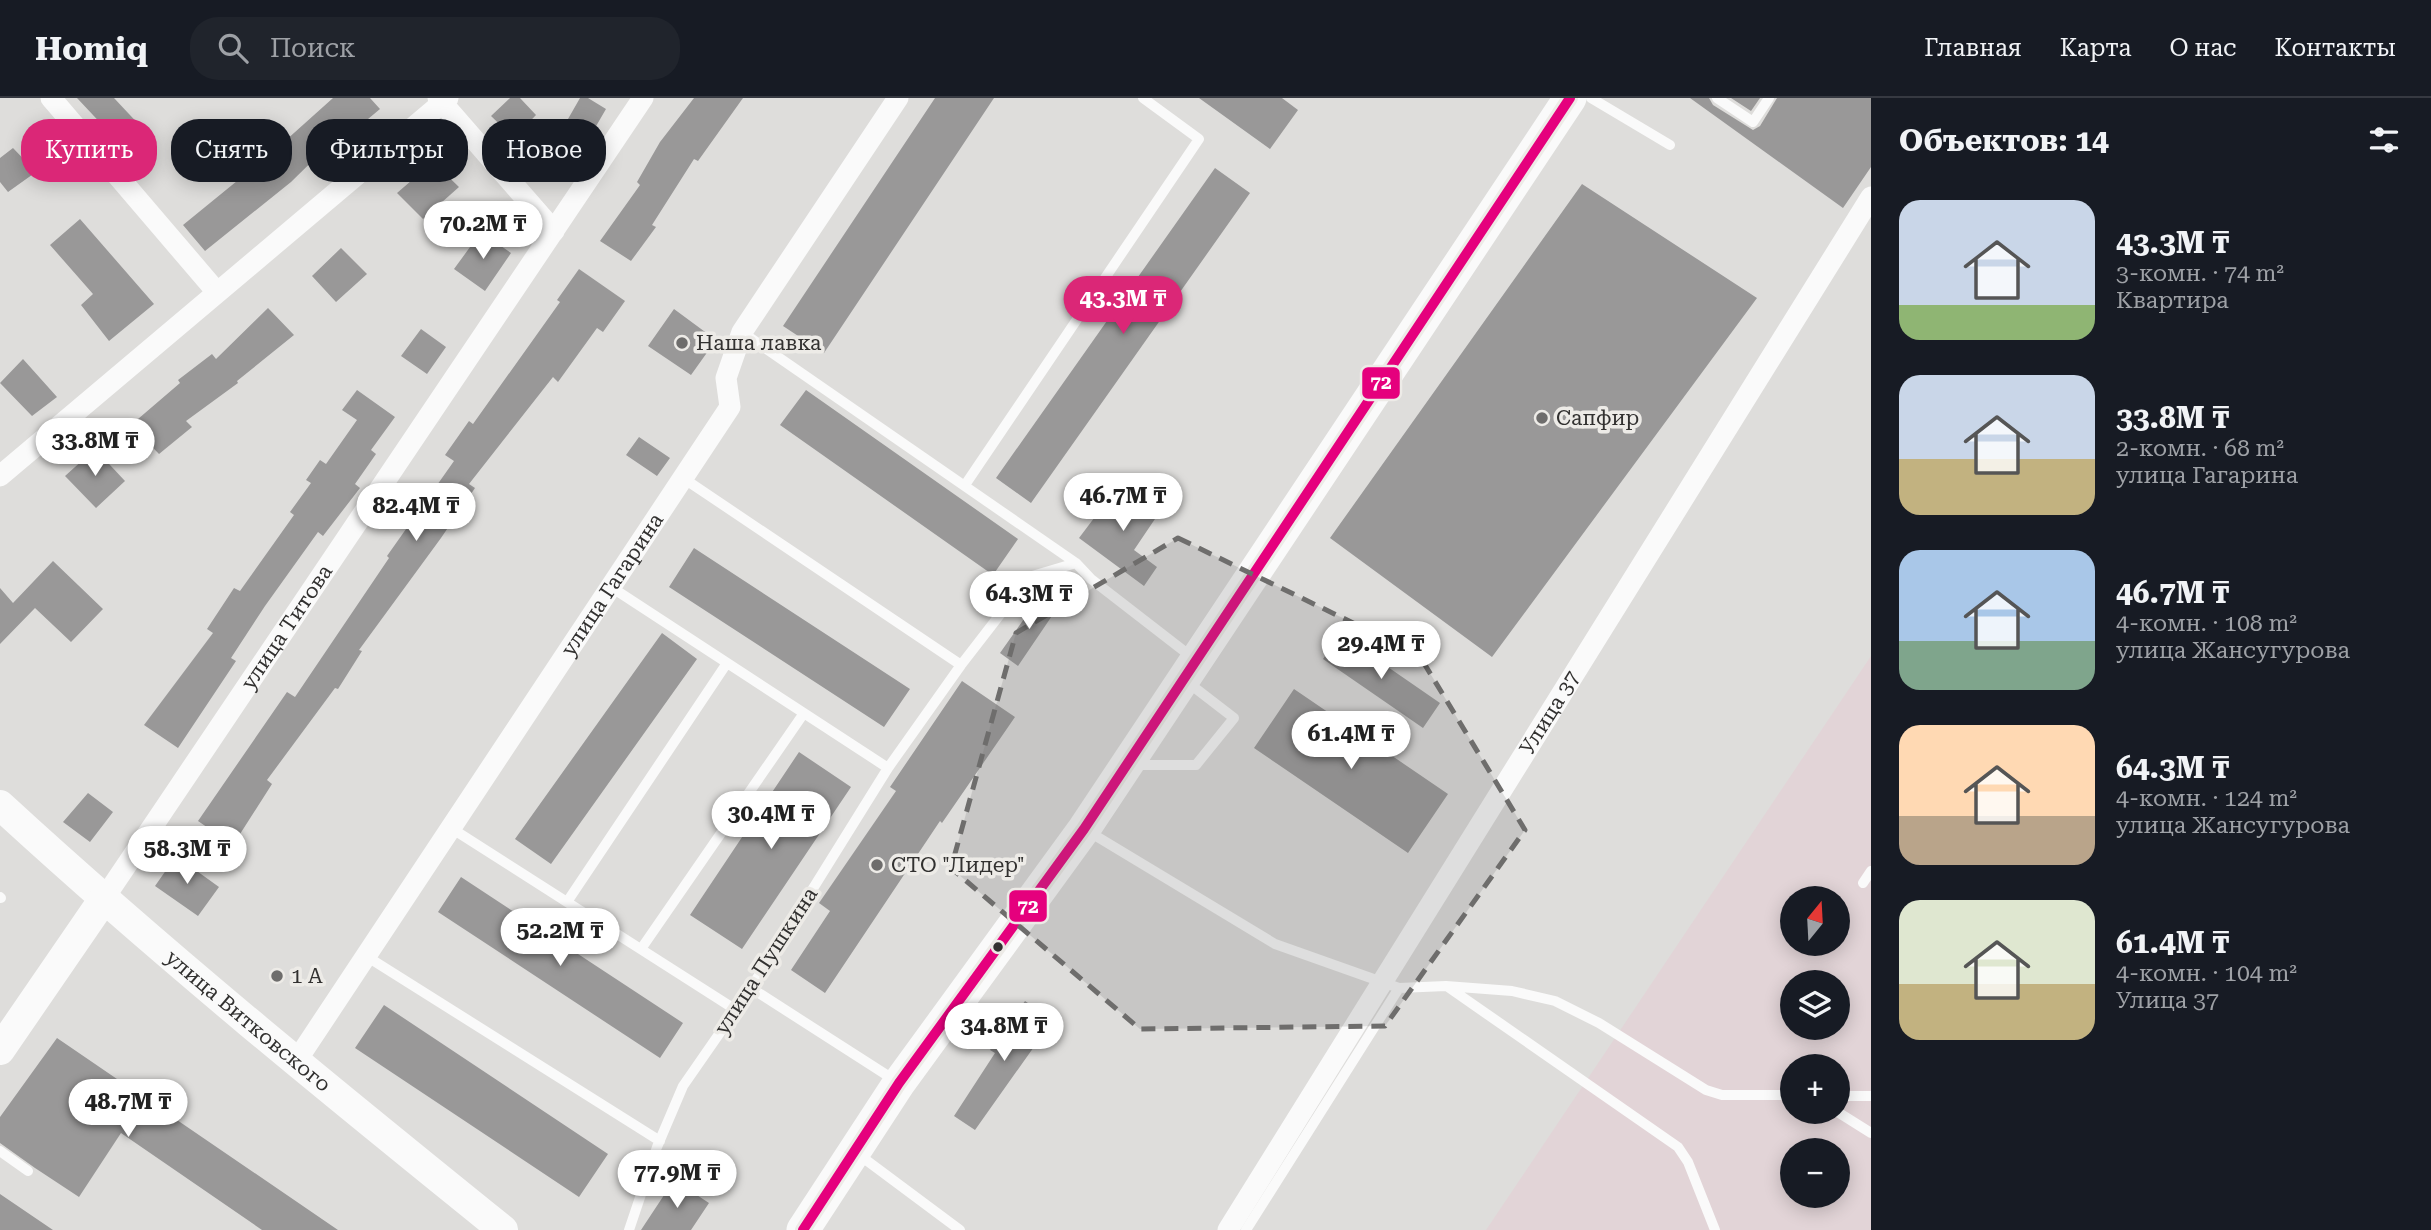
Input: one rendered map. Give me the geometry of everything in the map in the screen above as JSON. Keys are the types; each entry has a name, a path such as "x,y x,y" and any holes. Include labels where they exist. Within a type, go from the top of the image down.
{"main road":[{"path":"803,1230 899,1083 1084,829 1570,98"}],"street":[{"path":"51,98 216,291"},
{"name":"улица Титова","path":"0,1050 643,98"},
{"name":"улица Гагарина","path":"295,1063 730,407 726,378 741,332 898,98"},
{"path":"0,476 443,100 554,231"},
{"name":"Улица 37","path":"1228,1230 1871,197"},
{"name":"улица Витковского","path":"0,804 103,900 295,1063 503,1230"}],"lane":[{"path":"965,485 1199,139 1143,98"},
{"path":"1591,98 1670,145"},
{"path":"1717,98 1753,122 1769,98"},
{"path":"741,332 1076,564 1190,670 1234,718 1196,765 1125,765"},
{"path":"683,478 961,665"},
{"name":"улица Пушкина","path":"629,1230 660,1141 683,1086 751,988 888,768 961,665 1029,577 1076,564"},
{"path":"611,587 888,768"},
{"path":"567,902 727,663"},
{"path":"640,949 804,713"},
{"path":"451,828 736,1010"},
{"path":"1084,829 1275,944 1399,988 1446,986 1512,991 1555,1001 1599,1023 1706,1090 1722,1095 1780,1096"},
{"path":"1863,883 1871,871"},
{"path":"366,956 609,1112 660,1141"},
{"path":"1446,986 1678,1147 1688,1162 1715,1230"},
{"path":"751,988 899,1083"},
{"path":"1246,1230 1399,988"},
{"path":"1850,1096 1871,1096"},
{"path":"1850,1120 1871,1133"},
{"path":"853,1150 960,1230"},
{"path":"0,1151 28,1171"}],"highlighted area":[{"path":"1178,538 1419,655 1525,830 1385,1026 1140,1029 951,868 1016,633"}],"shaded area":[{"path":"1871,656 1871,1230 1486,1230"}],"building":[{"path":"77,98 114,98 134,119 97,119"},
{"path":"333,98 370,98 380,109 368,119 310,119"},
{"path":"510,98 520,98 536,115 532,119 494,119 491,116"},
{"path":"580,98 588,98 606,109 600,119 568,119"},
{"path":"694,98 743,98 698,161 694,159 652,225 656,227 631,261 600,241 640,185 637,182 660,142"},
{"path":"935,98 994,98 824,353 783,326"},
{"path":"1199,98 1282,98 1298,110 1270,149"},
{"path":"1690,98 1709,98 1713,105 1753,130 1760,126 1777,98 1871,98 1871,167 1843,208"},
{"path":"1731,98 1760,98 1751,111"},
{"path":"306,122 306,167 292,181 292,135"},
{"path":"13,148 21,156 22,182 8,192 0,182 0,158"},
{"path":"1215,168 1250,193 1031,503 996,478"},
{"path":"236,182 291,182 205,251 183,225"},
{"path":"410,182 454,182 459,187 423,219 397,193"},
{"name":"Сапфир","path":"1582,184 1757,298 1492,657 1330,538"},
{"path":"80,219 154,304 109,341 81,305 93,294 50,245"},
{"path":"481,232 511,253 485,291 454,269"},
{"path":"341,248 367,274 336,302 312,276"},
{"path":"579,269 625,301 603,332 597,328 558,382 553,377 469,484 475,488 359,650 362,651 338,689 335,688 267,780 272,784 233,845 198,821 287,692 295,697 389,558 387,556 454,461 445,455 469,421 473,424 560,302 557,300"},
{"path":"268,308 294,335 237,381 238,383 186,421 192,427 159,454 131,425 180,383 178,380 212,354 216,359"},
{"name":"Наша лавка","path":"674,309 716,340 691,375 648,346"},
{"path":"421,329 446,347 427,374 401,356"},
{"path":"23,359 57,397 32,416 0,383"},
{"path":"357,390 395,417 371,450 376,454 355,484 360,488 323,536 318,532 265,606 231,658 236,661 178,748 144,725 213,633 207,629 234,588 240,591 294,515 290,512 311,483 306,480 320,460 326,464 357,420 342,410"},
{"path":"806,390 1018,539 993,575 780,425"},
{"path":"639,437 670,458 657,476 626,455"},
{"path":"95,449 125,481 96,508 65,476"},
{"path":"1119,485 1159,513 1134,550 1157,567 1144,586 1079,538"},
{"path":"694,548 910,689 884,727 669,587"},
{"path":"53,561 103,609 71,642 35,608 0,644 0,588 13,603"},
{"path":"1041,595 1058,607 1018,666 1000,653"},
{"path":"662,633 697,659 551,864 515,839"},
{"path":"1340,634 1440,703 1423,728 1323,659"},
{"path":"962,681 1015,717 942,823 940,821 825,993 791,970 830,911 819,903 896,791 890,787"},
{"path":"1294,689 1448,794 1408,853 1254,748"},
{"path":"799,752 851,787 742,949 690,915"},
{"path":"88,793 113,812 90,842 63,822"},
{"path":"176,856 219,887 198,916 155,886"},
{"path":"461,877 683,1023 660,1058 438,912"},
{"path":"1025,1001 1053,1020 975,1130 954,1116 995,1053 990,1050"},
{"path":"384,1005 608,1154 579,1197 355,1048"},
{"path":"57,1038 338,1230 262,1230 121,1133 79,1197 35,1168 0,1143 0,1117"},
{"path":"674,1180 709,1203 691,1230 641,1230"},
{"path":"0,1194 53,1230 0,1230"}],"transit line":[{"name":"72","path":"803,1230 899,1083 1084,829 1570,98"}],"place":[{"name":"Наша лавка","path":"682,343"},
{"name":"Сапфир","path":"1542,418"},
{"name":"СТО \"Лидер\"","path":"877,865"},
{"name":"1 А","path":"277,976"}]}
